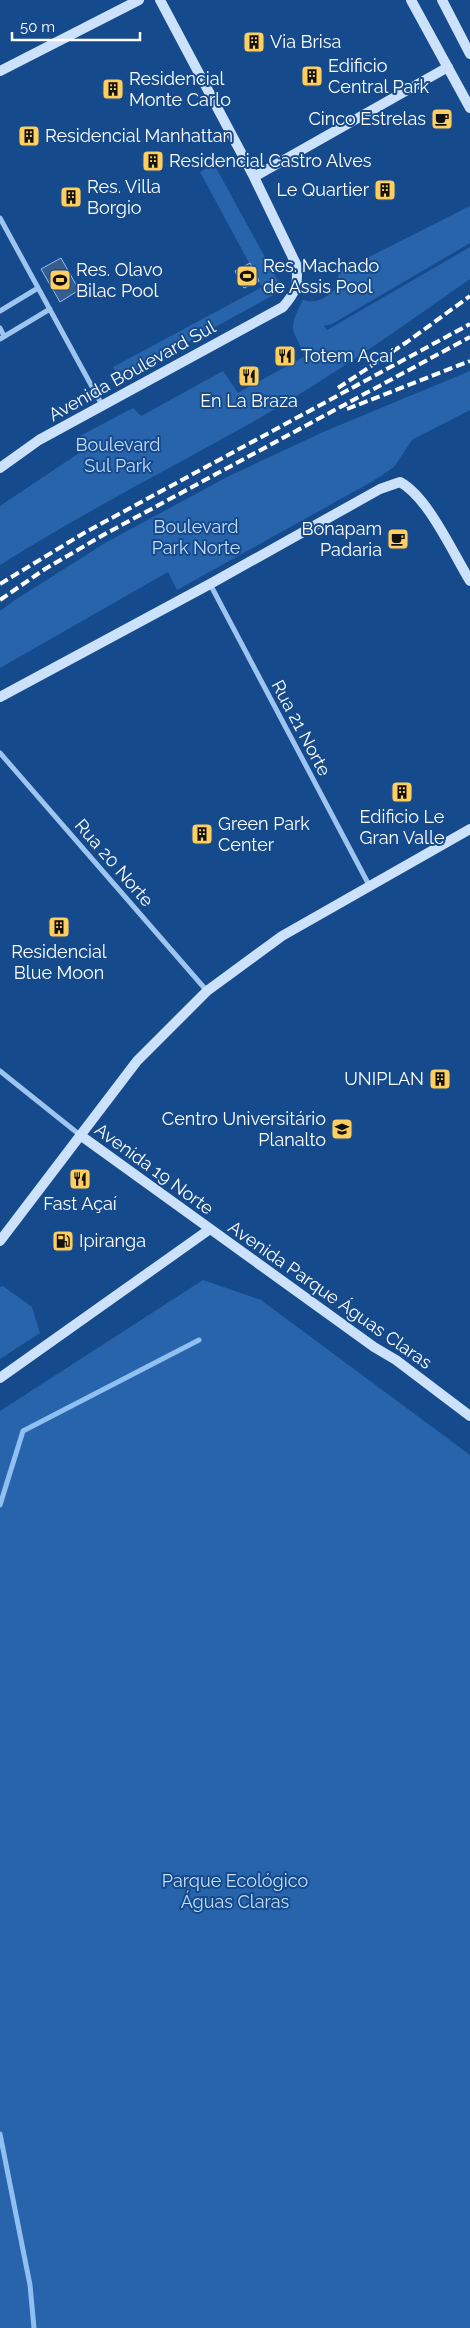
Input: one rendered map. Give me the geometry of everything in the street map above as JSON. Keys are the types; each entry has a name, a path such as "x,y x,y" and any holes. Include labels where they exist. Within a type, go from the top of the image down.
{"street":[{"path":"0,71 139,0"},
{"path":"160,0 254,177 448,68"},
{"path":"412,0 470,108"},
{"path":"442,0 470,54"},
{"name":"Avenida Boulevard Sul","path":"0,468 39,440 283,307 295,293 298,284 296,264 254,177"},
{"path":"0,218 102,405"},
{"path":"0,311 38,288"},
{"path":"0,328 2,337 50,309"},
{"path":"0,697 210,584 380,489 400,482 413,490 424,503 470,581"},
{"name":"Rua 21 Norte","path":"210,584 369,885"},
{"name":"Rua 20 Norte","path":"0,752 207,991"},
{"path":"0,1240 137,1061 207,991 282,936 470,829"},
{"path":"0,1071 80,1135"},
{"name":"Avenida 19 Norte","path":"80,1135 210,1229"},
{"name":"Avenida Parque Águas Claras","path":"0,1378 210,1229 374,1347 396,1360 470,1416"}],"green space":[{"path":"214,164 283,290 119,379 113,367 262,287 200,172"},
{"name":"Boulevard Sul Park","path":"470,206 470,243 332,324 324,326 327,330 470,247 470,279 362,354 279,407 93,510 0,565 0,506 82,451 76,438 133,408 141,416 223,371 238,393 305,356 293,329 295,318 303,300 317,301 336,289 339,272"},
{"name":"Boulevard Park Norte","path":"470,371 470,410 412,440 394,467 373,481 177,590 168,572 0,668 0,611 105,543 227,477 323,432"},
{"name":"Parque Ecológico Águas Claras","path":"203,1280 261,1300 470,1455 470,2328 0,2328 0,1411"},
{"path":"3,1286 32,1307 40,1333 0,1359 0,1287"}],"shaded area":[{"name":"Res. Olavo Bilac Pool","path":"61,258 79,290 60,302 41,269"},
{"name":"Res. Machado de Assis Pool","path":"250,263 259,281 244,288 235,271"}],"waterway":[{"path":"0,1505 23,1431 199,1340"},
{"path":"0,2134 30,2285 34,2328"}],"railway":[{"path":"338,388 407,342 470,296"},
{"path":"0,584 84,533 470,324"},
{"path":"0,600 45,569 105,534 470,337"},
{"path":"347,409 470,361"}],"place":[{"name":"Via Brisa","path":"254,42"},
{"name":"Edificio Central Park","path":"312,76"},
{"name":"Residencial Monte Carlo","path":"113,89"},
{"name":"Cinco Estrelas","path":"442,119"},
{"name":"Residencial Manhattan","path":"29,136"},
{"name":"Residencial Castro Alves","path":"153,161"},
{"name":"Le Quartier","path":"385,190"},
{"name":"Res. Villa Borgio","path":"71,197"},
{"name":"Res. Machado de Assis Pool","path":"247,276"},
{"name":"Res. Olavo Bilac Pool","path":"60,280"},
{"name":"Totem Açaí","path":"285,356"},
{"name":"En La Braza","path":"249,376"},
{"name":"Bonapam Padaria","path":"398,539"},
{"name":"Edificio Le Gran Valle","path":"402,792"},
{"name":"Green Park Center","path":"202,834"},
{"name":"Residencial Blue Moon","path":"59,927"},
{"name":"UNIPLAN","path":"440,1079"},
{"name":"Centro Universitário Planalto","path":"342,1129"},
{"name":"Fast Açaí","path":"80,1179"},
{"name":"Ipiranga","path":"63,1241"}]}
